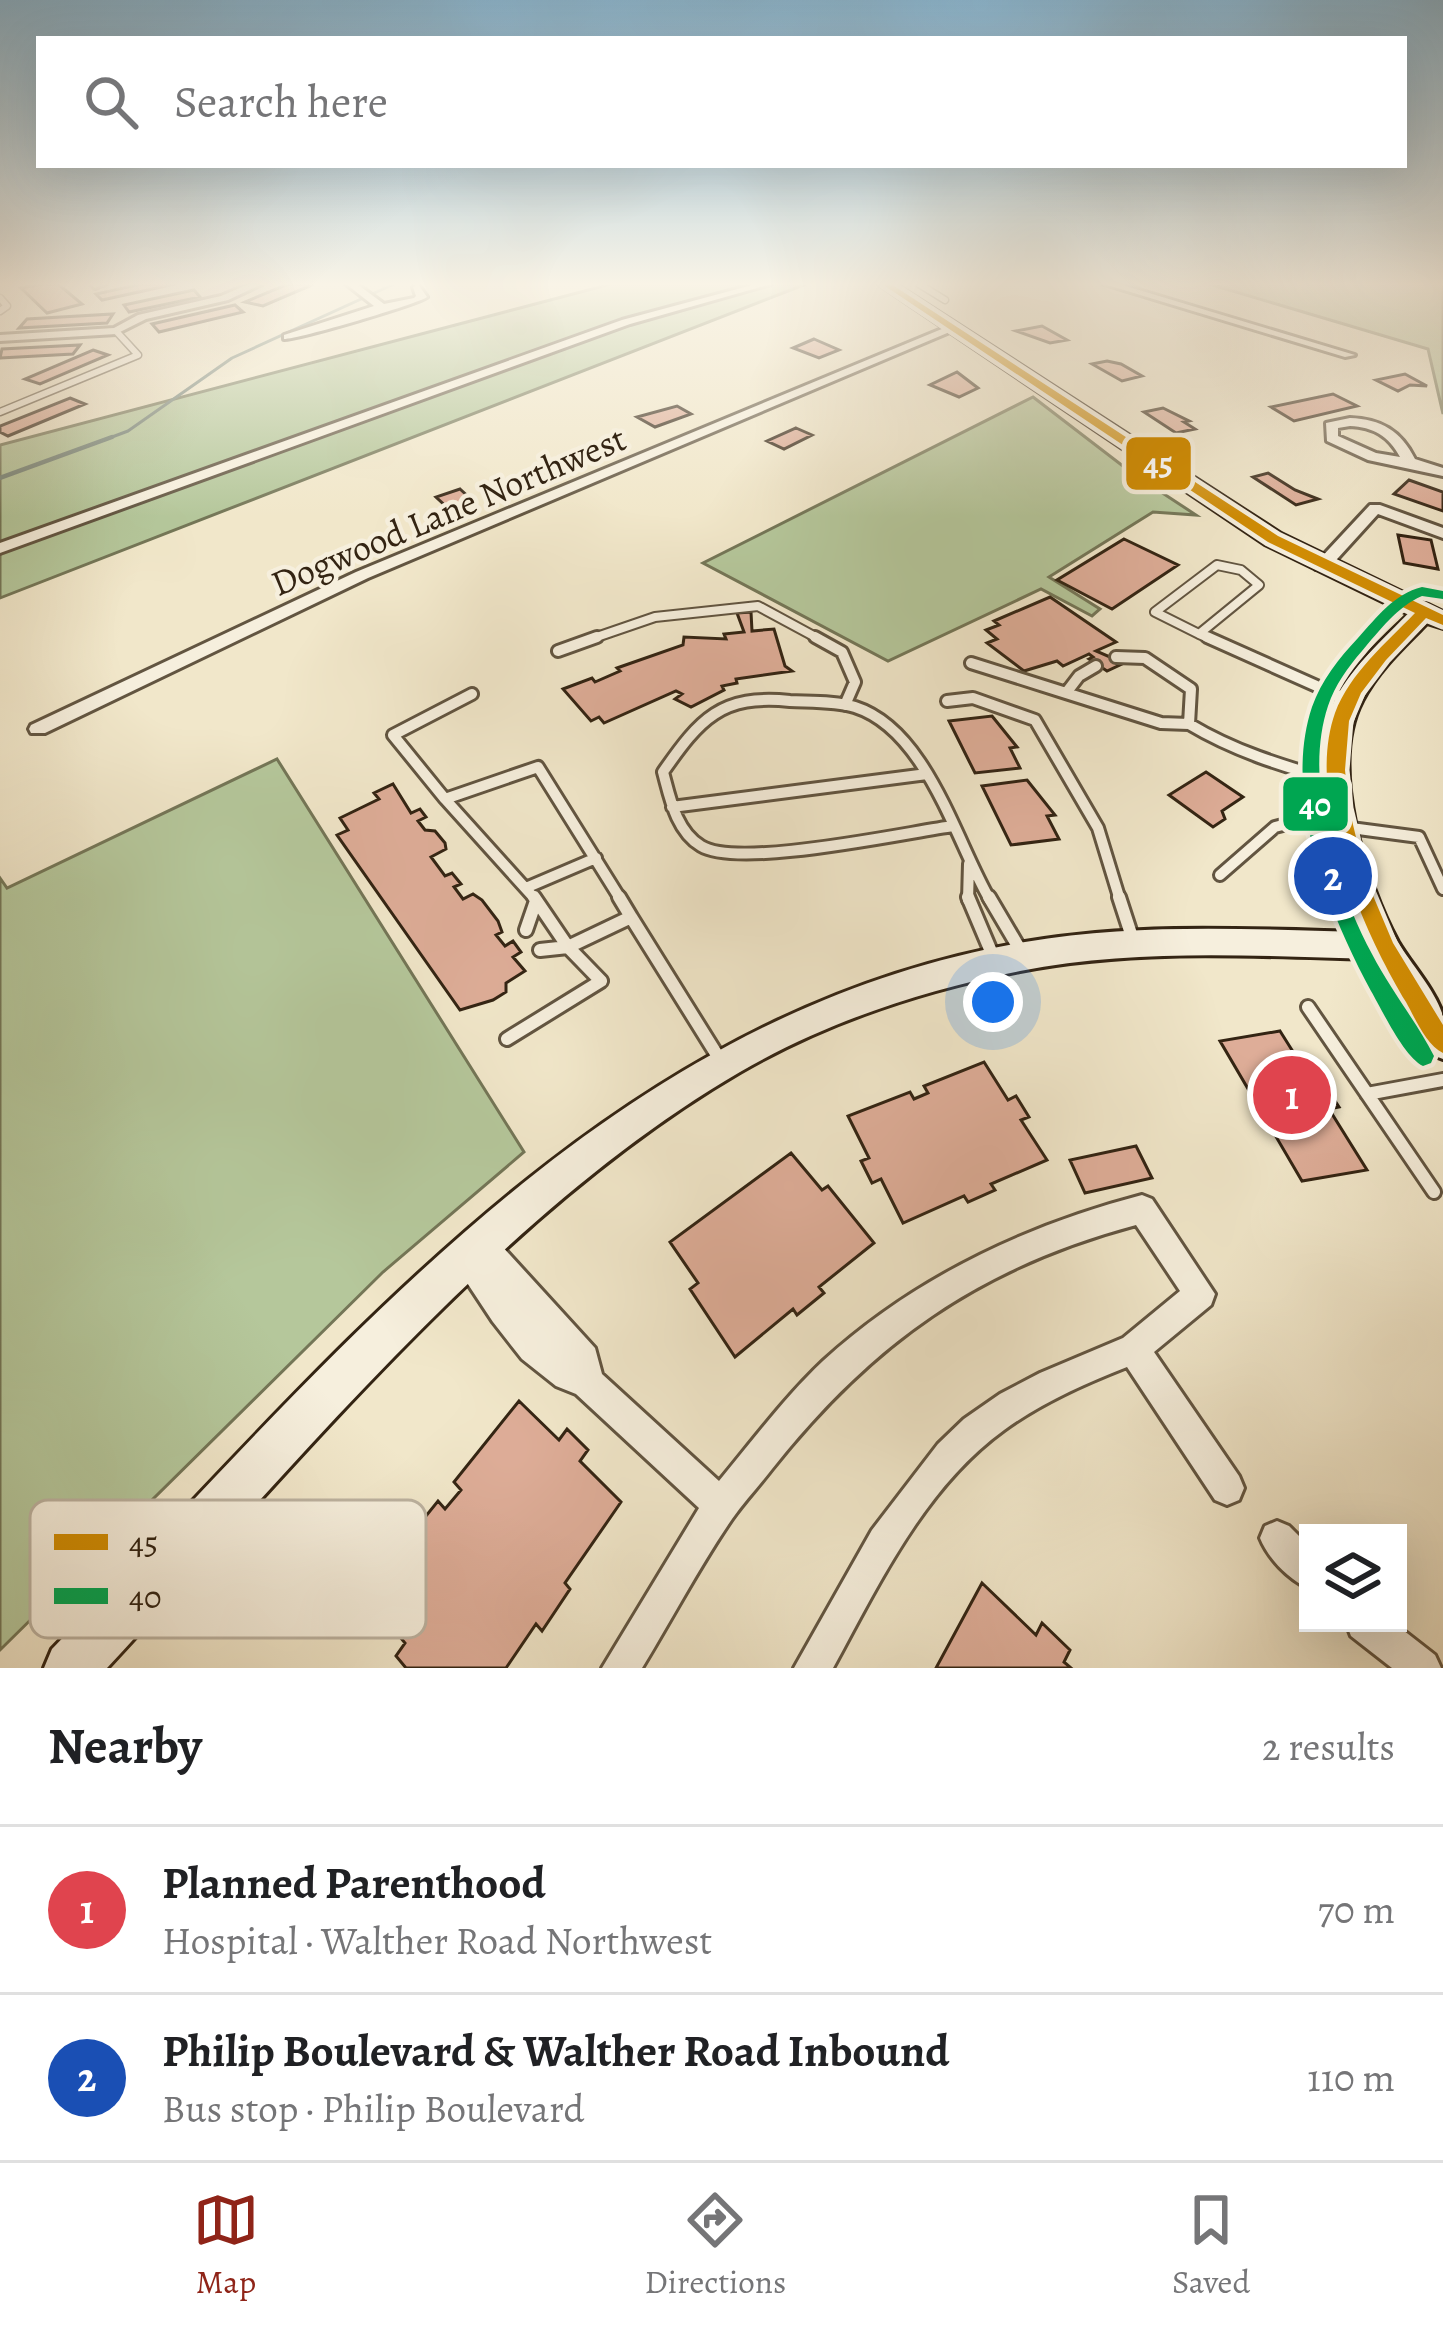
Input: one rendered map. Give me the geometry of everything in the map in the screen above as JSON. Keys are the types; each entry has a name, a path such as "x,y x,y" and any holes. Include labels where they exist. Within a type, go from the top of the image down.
{"street":[{"path":"0,548 512,362"},
{"name":"Dogwood Lane Northwest","path":"38,729 362,575 586,486 874,362"},
{"path":"1004,362 1212,501 1322,566 1433,617 1386,652 1348,700 1339,735 1336,781 1340,828 1382,946 1443,1043"},
{"path":"1409,462 1397,437 1369,423 1350,422 1328,430 1332,438 1373,457 1443,472"},
{"path":"1322,566 1375,508 1443,533"},
{"path":"1386,652 1443,638"},
{"path":"233,1500 473,1250 587,1150 722,1063 850,1003 1009,959 1133,943 1382,946"},
{"path":"621,1668 721,1505 835,1373 955,1280 1088,1221 1142,1209 1200,1294 1133,1349 1065,1376 977,1431 890,1529 813,1668"},
{"path":"473,1250 584,1359 587,1382 721,1505"},
{"path":"1133,1349 1227,1488"},
{"path":"1277,1538 1299,1561"},
{"path":"1376,1632 1422,1668"},
{"path":"71,1668 100,1638"}],"lane":[{"path":"0,412 121,362"},
{"path":"1199,634 1259,584 1241,570 1217,565 1155,612 1187,629 1348,700"},
{"path":"558,651 655,617 758,606 842,652 856,682 845,706"},
{"path":"1116,657 1144,658 1191,688 1190,724"},
{"path":"970,663 1161,723 1190,724 1252,759 1336,781"},
{"path":"1066,693 1079,676 1096,666"},
{"path":"472,694 393,734 528,887 568,947 601,982 507,1039"},
{"path":"953,826 734,857 707,854 676,823 663,772 695,727 730,704 754,697 856,707 896,734 944,796 1009,959"},
{"path":"947,700 973,698 1035,720 1098,828 1133,943"},
{"path":"446,799 538,766 722,1063"},
{"path":"672,807 927,774"},
{"path":"1220,875 1275,826 1298,820 1419,837 1443,889"},
{"path":"528,887 596,858"},
{"path":"969,864 968,901 1009,959"},
{"path":"526,929 536,901"},
{"path":"540,950 568,947 634,916"},
{"path":"1308,1007 1434,1192"},
{"path":"1367,1094 1443,1080"}],"green space":[{"path":"316,362 606,362 0,598 0,445"},
{"path":"1431,362 1443,362 1443,414"},
{"path":"1033,397 1196,515 1153,512 1049,577 1100,609 1092,616 1041,589 888,661 703,563"},
{"path":"277,759 524,1152 383,1272 152,1500 30,1500 30,1620 0,1650 0,878 7,888"}],"building":[{"path":"65,362 92,362 40,384 25,379"},
{"path":"1092,364 1121,364 1142,376 1122,381"},
{"path":"957,372 978,388 959,397 930,385"},
{"path":"1405,374 1427,386 1410,385 1398,391 1376,380"},
{"path":"1333,394 1357,406 1294,421 1271,407"},
{"path":"70,398 85,404 8,436 0,432 0,426"},
{"path":"677,406 691,414 655,427 637,417"},
{"path":"1163,408 1195,429 1176,433 1144,412"},
{"path":"796,428 812,435 784,449 767,441"},
{"path":"1268,473 1318,499 1296,505 1253,477"},
{"path":"1409,480 1443,492 1443,511 1394,494"},
{"path":"460,489 474,502 450,510 436,497"},
{"path":"1398,535 1431,540 1438,569 1404,563"},
{"path":"1124,539 1178,565 1112,609 1057,580"},
{"path":"1050,597 1116,642 1096,651 1124,663 1107,671 1089,659 1093,657 1089,654 1063,666 1057,661 1024,671 987,643 997,639 986,630 999,625 994,621"},
{"path":"751,612 752,631 774,629 785,666 792,671 736,679 737,683 722,686 724,690 691,707 675,699 682,694 676,691 604,723 599,717 591,721 563,689 592,678 595,682 620,671 617,668 683,645 684,637 726,639 724,634 744,632 737,613"},
{"path":"992,716 1017,747 1010,748 1020,768 975,773 949,721"},
{"path":"1206,772 1243,797 1222,811 1225,819 1213,827 1169,795"},
{"path":"1027,780 1055,815 1047,816 1059,839 1011,845 982,786"},
{"path":"393,784 411,813 420,809 426,817 418,821 425,830 435,831 445,843 446,849 431,857 445,876 452,873 461,884 454,887 463,899 473,894 482,900 498,921 502,932 496,935 505,946 513,941 521,952 513,957 525,971 506,983 506,992 493,1000 460,1010 337,835 348,830 340,818 379,799 374,793"},
{"path":"1280,1031 1312,1082 1322,1081 1339,1107 1329,1109 1367,1170 1302,1181 1220,1041"},
{"path":"984,1062 1008,1100 1016,1096 1029,1117 1021,1120 1047,1160 991,1184 995,1190 968,1202 964,1196 903,1223 881,1179 872,1183 861,1161 869,1158 848,1116 910,1092 914,1099 928,1093 924,1086"},
{"path":"1136,1146 1152,1178 1085,1193 1070,1160"},
{"path":"791,1153 822,1190 828,1186 874,1243 819,1287 824,1293 797,1315 793,1309 735,1357 690,1289 698,1283 670,1242"},
{"path":"519,1401 559,1440 567,1429 588,1450 580,1461 621,1502 565,1583 570,1589 542,1631 536,1624 506,1668 406,1668 396,1656 405,1643 401,1638 426,1638 426,1516 438,1501 445,1509 461,1490 454,1482"},
{"path":"982,1583 1036,1635 1042,1623 1070,1650 1064,1662 1071,1668 936,1668"}],"waterway":[{"path":"112,437 128,431 227,362"},
{"path":"0,478 112,437"},
{"path":"104,440 112,437"}],"transit line":[{"name":"45","path":"1004,362 1273,539 1443,621"},
{"name":"40","path":"1423,1056 1364,958 1334,888 1316,815 1314,744 1325,694 1355,650 1405,598 1422,591 1443,595"},
{"name":"45","path":"1423,613 1380,656 1353,693 1341,721 1337,770 1347,844 1370,914 1443,1043"}],"place":[{"name":"Philip Boulevard & Walther Road Inbound","path":"1333,876"},
{"name":"Planned Parenthood","path":"1292,1095"}]}
